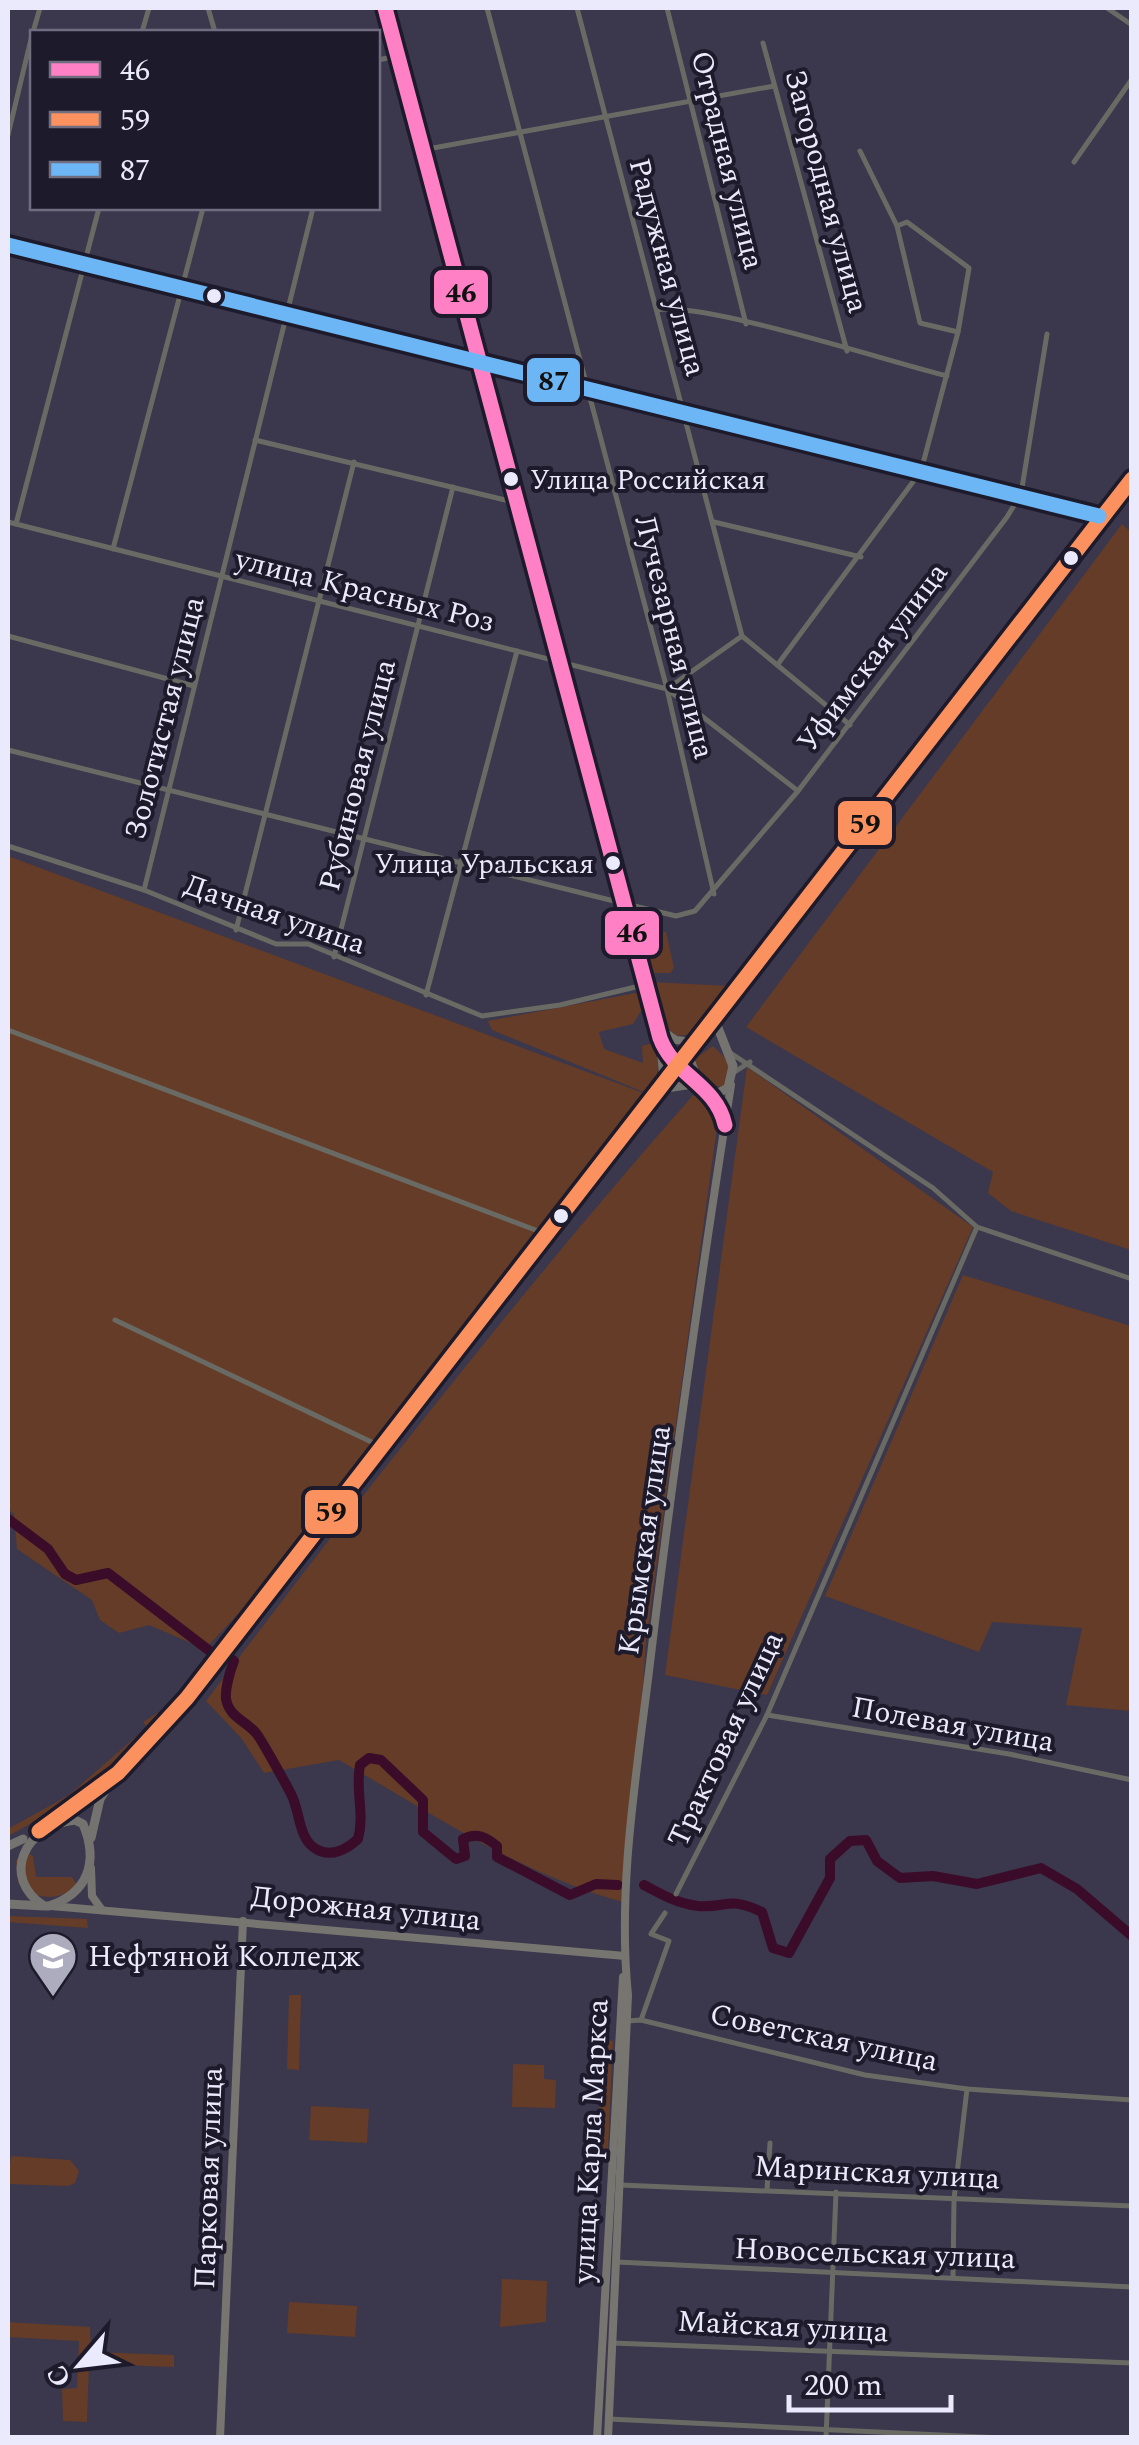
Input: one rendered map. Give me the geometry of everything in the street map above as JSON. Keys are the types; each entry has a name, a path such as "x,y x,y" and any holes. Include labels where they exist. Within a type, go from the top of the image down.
{"main road":[{"path":"384,8 656,1026 676,1066 710,1091 724,1092 732,1076 713,1015"},
{"path":"118,1773 14,1852 10,1867 23,1894 47,1906 80,1890 100,1800 118,1773 188,1698 713,1015 1132,479"},
{"path":"656,1026 676,1040 716,1040 726,1048"},
{"path":"658,1090 664,1079 660,1038"},
{"path":"686,1052 698,1083"},
{"name":"Крымская улица","path":"625,1959 635,1787 660,1573 732,1076"},
{"path":"658,1090 698,1083"},
{"path":"710,1091 725,1125"},
{"path":"8,1846 75,1820 83,1824 90,1853 92,1896 102,1910"},
{"name":"Дорожная улица","path":"8,1904 242,1921 625,1959"},
{"name":"Парковая улица","path":"220,2438 242,1921"},
{"name":"улица Карла Маркса","path":"608,2438 627,2021 625,1959"},
{"name":"улица Карла Маркса","path":"597,2438 625,1959"},
{"path":"607,2219 619,2220"}],"street":[{"name":"Лучезарная улица","path":"486,8 590,391 714,894"},
{"name":"Радужная улица","path":"577,8 742,636"},
{"name":"Отрадная улица","path":"667,8 746,324"},
{"path":"1107,8 1132,25"},
{"name":"Загородная улица","path":"763,42 847,351"},
{"path":"8,135 30,46"},
{"path":"380,60 397,56"},
{"path":"1074,162 1132,79"},
{"path":"422,150 774,86"},
{"path":"860,152 896,226 920,322 958,332"},
{"path":"16,524 98,210"},
{"path":"114,548 203,210"},
{"name":"Золотистая улица","path":"144,890 312,210"},
{"path":"778,664 921,471 947,376 969,268 907,222 896,226"},
{"path":"8,245 482,366 1100,516"},
{"path":"657,310 671,307 746,324 947,376"},
{"name":"Уфимская улица","path":"8,750 676,916 695,910 714,894 798,792 1021,494 1047,334"},
{"path":"255,440 518,504"},
{"path":"236,930 354,462"},
{"name":"Рубиновая улица","path":"334,957 453,487"},
{"name":"улица Красных Роз","path":"8,522 666,688 798,792"},
{"path":"714,522 860,556"},
{"path":"8,636 194,686"},
{"path":"666,688 742,636 850,724"},
{"path":"426,995 517,651"},
{"name":"Дачная улица","path":"8,846 144,890 276,944 308,944 482,1016 560,1006 645,984"},
{"path":"8,1030 546,1234"},
{"path":"726,1048 933,1188 977,1227 1132,1278"},
{"path":"732,1076 750,1062"},
{"name":"Трактовая улица","path":"676,1894 767,1716 977,1227"},
{"path":"115,1320 382,1447"},
{"name":"Полевая улица","path":"767,1716 1009,1754 1132,1780"},
{"path":"640,2020 669,1941 651,1934 665,1913"},
{"name":"Советская улица","path":"627,2021 640,2020 864,2075 967,2089 1132,2100"},
{"path":"953,2278 954,2198 967,2089"},
{"path":"767,2190 770,2143"},
{"name":"Маринская улица","path":"620,2185 1132,2206"},
{"path":"826,2438 836,2192"},
{"name":"Новосельская улица","path":"617,2262 1132,2288"},
{"name":"Майская улица","path":"612,2344 1132,2364"},
{"path":"609,2419 1003,2438"}],"shaded area":[{"path":"1122,524 1132,533 1131,1250 1011,1211 988,1193 993,1172 746,1027"},
{"path":"8,856 646,1094 258,1593 205,1649 149,1625 119,1633 100,1620 92,1600 17,1549 14,1514 8,1509"},
{"path":"638,925 666,932 674,968 670,973 649,973"},
{"path":"651,982 729,986 693,1034 677,1036 664,1026"},
{"path":"641,992 644,1006 633,1024 599,1032 604,1049 643,1063 642,1046 653,1043 658,1070 646,1093 492,1030 488,1021"},
{"path":"713,1046 730,1063 731,1076 723,1088 705,1082 694,1059"},
{"path":"747,1067 973,1227 767,1695 665,1675"},
{"path":"695,1093 716,1106 718,1120 646,1641 627,1903 514,1860 339,1760 264,1773 242,1739 206,1701 445,1392"},
{"path":"963,1275 1131,1326 1131,1711 1066,1705 1082,1628 992,1622 979,1652 825,1596"},
{"path":"167,1707 169,1710 151,1729 113,1764 52,1810 8,1836 8,1829 69,1795 147,1727 143,1722"},
{"path":"26,1852 33,1856 36,1877 72,1877 77,1885 52,1897 25,1890 18,1881 16,1860"},
{"path":"8,1916 87,1919 88,1928 8,1922"},
{"path":"289,1995 301,1995 299,2070 287,2069"},
{"path":"602,2039 613,2041 608,2149 597,2149"},
{"path":"513,2064 544,2065 544,2079 556,2080 555,2108 512,2107"},
{"path":"311,2106 369,2109 367,2143 309,2140"},
{"path":"11,2156 70,2160 79,2171 75,2183 68,2186 8,2184"},
{"path":"502,2279 547,2281 546,2322 500,2327"},
{"path":"289,2302 357,2306 355,2337 287,2333"},
{"path":"8,2322 90,2327 91,2352 174,2355 174,2367 89,2364 87,2422 63,2421 62,2389 77,2388 79,2341 8,2337"}],"waterway":[{"path":"8,1519 48,1549 65,1574 76,1580 108,1573 211,1652"},
{"path":"230,1658 234,1661 226,1690 228,1705 263,1743 291,1794 306,1838 316,1849 338,1851 358,1839 360,1765 369,1758 381,1760 423,1800 423,1832 456,1859 465,1856 463,1839 477,1836 497,1846 497,1857 570,1895 596,1884 618,1885"},
{"path":"644,1885 691,1905 735,1904 762,1912 773,1948 789,1953 830,1878 830,1859 850,1841 866,1840 877,1861 900,1878 933,1876 977,1884 1041,1868 1077,1889 1132,1936"}],"transit line":[{"name":"46","path":"385,8 660,1038 675,1062 713,1099 725,1125"},
{"name":"87","path":"8,245 1099,516"},
{"name":"59","path":"39,1831 118,1773 187,1698 1132,479"}],"place":[{"name":"Улица Российская","path":"511,479"},
{"name":"Улица Уральская","path":"613,863"},
{"name":"Нефтяной Колледж","path":"53,1998"}]}
